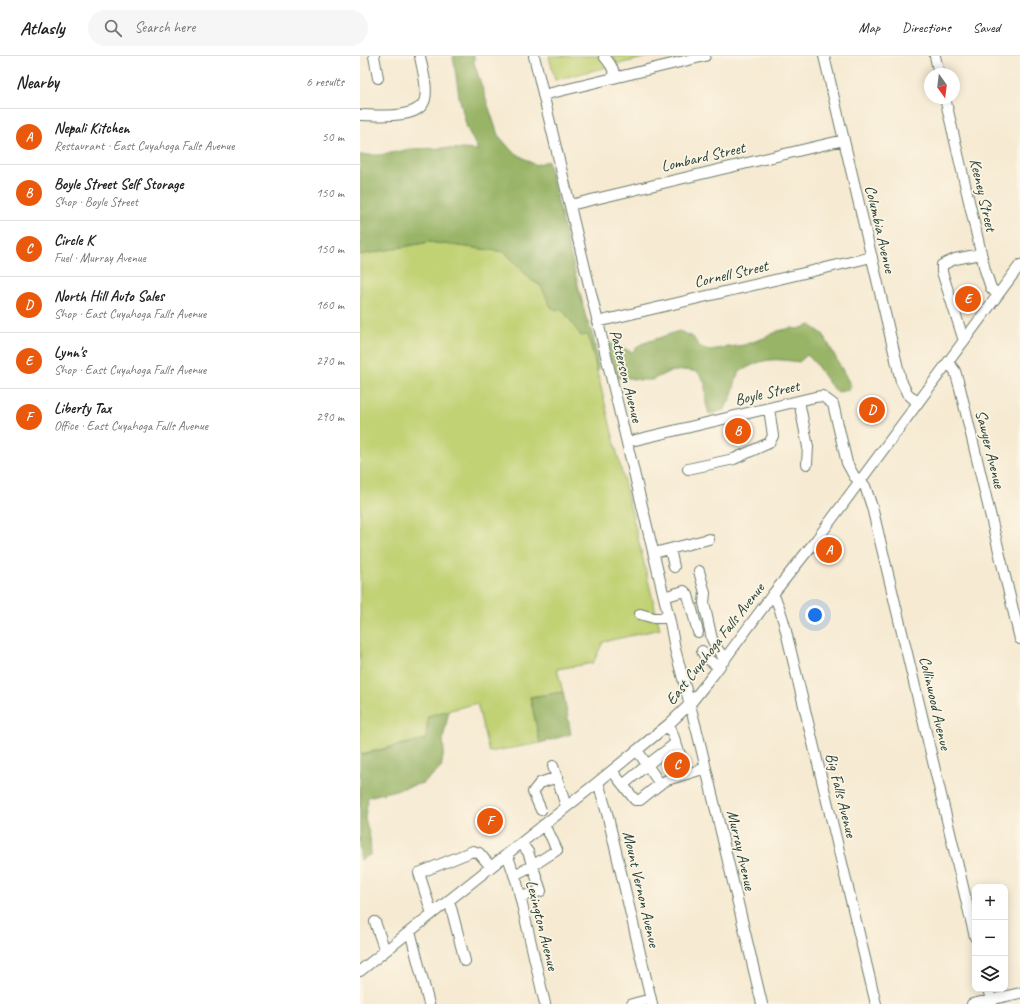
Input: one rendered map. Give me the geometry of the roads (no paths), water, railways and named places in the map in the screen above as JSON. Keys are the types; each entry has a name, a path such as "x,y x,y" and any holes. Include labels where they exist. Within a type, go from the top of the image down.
{"street":[{"path":"374,56 378,78"},
{"path":"360,115 407,114 420,109 425,100 426,90 420,56"},
{"name":"Patterson Avenue","path":"534,56 654,553 675,649 690,704"},
{"path":"604,56 617,77"},
{"path":"543,95 705,56"},
{"name":"Columbia Avenue","path":"824,56 901,381 907,393 918,403"},
{"path":"935,56 938,68"},
{"name":"Keeney Street","path":"946,104 981,254 990,286 998,295"},
{"name":"Lombard Street","path":"570,205 844,140"},
{"path":"964,340 942,272 942,265 955,259 981,254"},
{"name":"Cornell Street","path":"597,322 872,257"},
{"name":"East Cuyahoga Falls Avenue","path":"360,971 612,771 669,724 690,704 817,538 1020,265"},
{"name":"Sawyer Avenue","path":"948,362 955,371 960,388 1020,639"},
{"name":"Boyle Street","path":"627,442 822,396 833,404 847,464 854,476 859,480"},
{"path":"799,401 808,447 808,464"},
{"path":"688,469 734,459 769,443 773,436 769,408"},
{"name":"Collinwood Avenue","path":"859,480 868,491 972,924"},
{"path":"654,553 709,539"},
{"path":"670,549 674,567"},
{"path":"699,571 705,593 704,603 712,639 722,664"},
{"path":"664,596 684,591 688,595 698,632"},
{"name":"Big Falls Avenue","path":"773,594 780,607 876,1004"},
{"path":"640,614 654,618 669,618"},
{"path":"702,651 705,657 722,664"},
{"name":"Murray Avenue","path":"690,704 762,1004"},
{"path":"669,724 687,774"},
{"path":"623,785 647,764 676,743"},
{"path":"637,750 660,784"},
{"path":"554,766 566,806"},
{"path":"612,771 635,800 640,800 667,780 706,768"},
{"path":"541,810 534,792 540,783 557,777"},
{"name":"Mount Vernon Avenue","path":"598,782 609,820 652,1001"},
{"path":"514,875 532,866 557,850 550,835 543,825"},
{"path":"520,897 541,891 528,852 521,842"},
{"path":"432,914 419,873 473,851 479,853 491,866"},
{"name":"Lexington Avenue","path":"507,854 520,897 545,1004"},
{"path":"449,900 465,961"},
{"path":"375,922 385,951"},
{"path":"410,931 429,1004"},
{"path":"989,992 991,1002"},
{"path":"972,1004 991,1002 1020,993"},
{"path":"632,1004 652,1001"}],"place":[{"name":"Lynn's","path":"968,299"},
{"name":"North Hill Auto Sales","path":"872,410"},
{"name":"Boyle Street Self Storage","path":"738,431"},
{"name":"Nepali Kitchen","path":"829,550"},
{"name":"Circle K","path":"677,765"},
{"name":"Liberty Tax","path":"490,821"}]}
